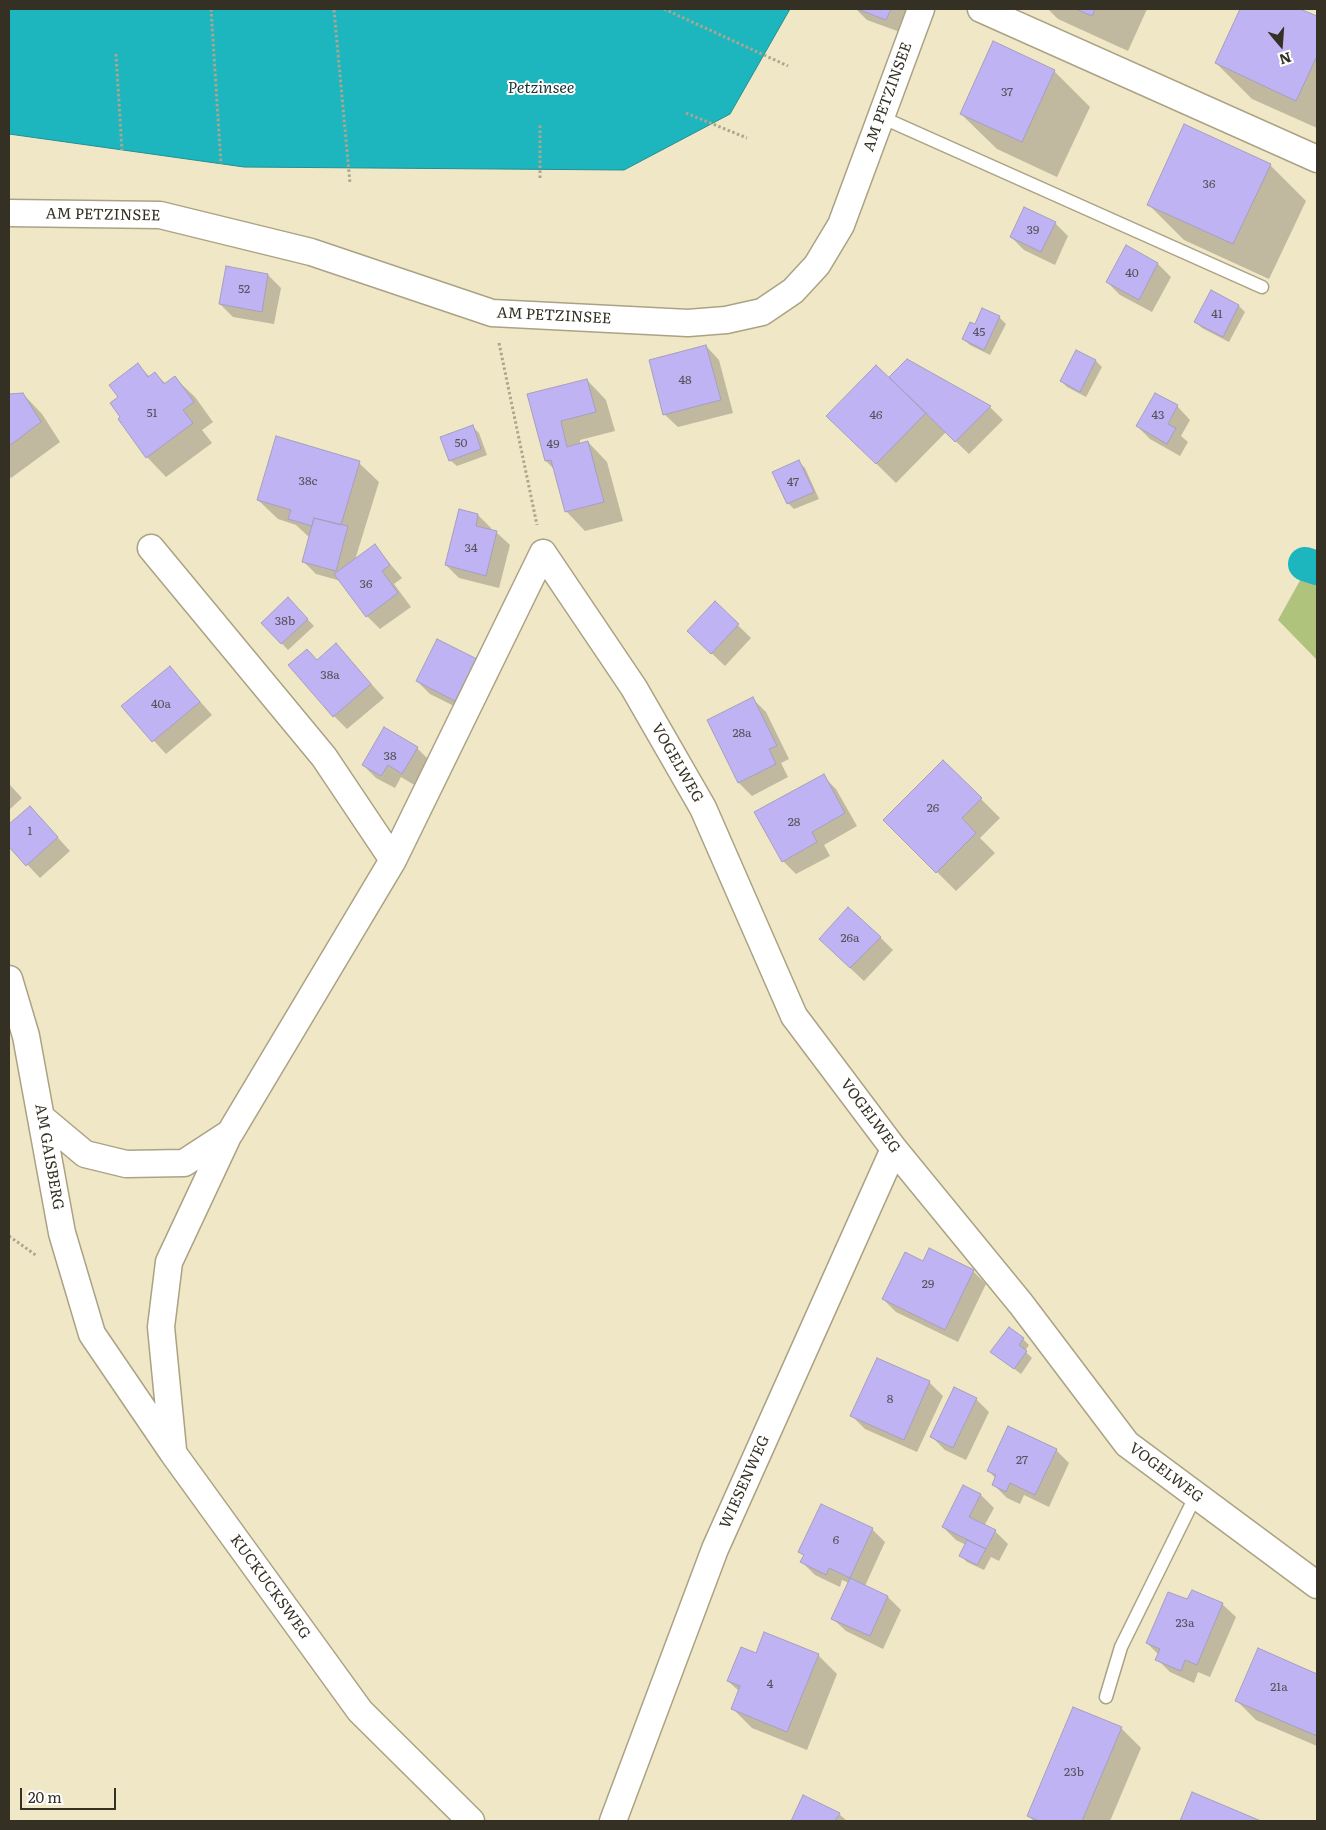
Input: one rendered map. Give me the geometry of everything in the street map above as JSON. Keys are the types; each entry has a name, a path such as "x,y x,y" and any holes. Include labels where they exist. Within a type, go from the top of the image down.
{"street":[{"name":"AM PETZINSEE","path":"9,213 160,215 311,252 492,313 688,323 726,320 762,312 793,291 817,265 841,225 921,9"},
{"path":"981,9 1317,159"},
{"path":"151,548 324,757 393,860"},
{"path":"173,1453 161,1327 169,1262 230,1133 393,860 543,553"},
{"name":"VOGELWEG","path":"543,553 634,688 703,808 794,1016 894,1150 1021,1304 1127,1444 1317,1585"},
{"name":"AM GAISBERG","path":"9,978 26,1036 62,1233 92,1334"},
{"path":"42,1118 85,1154 126,1164 184,1164 230,1133"},
{"name":"WIESENWEG","path":"613,1821 715,1549 894,1150"},
{"name":"KUCKUCKSWEG","path":"92,1334 173,1453 360,1712 471,1821"}],"lane":[{"path":"881,117 1262,287"},
{"path":"1106,1697 1121,1647 1196,1496"}],"path":[{"path":"211,9 221,164"},
{"path":"664,9 788,66"},
{"path":"334,10 350,183"},
{"path":"116,54 122,150"},
{"path":"686,113 747,138"},
{"path":"540,125 540,178"},
{"path":"492,313 543,553"}],"green space":[{"path":"1317,550 1317,660 1278,620"}],"water":[{"name":"Petzinsee","path":"9,9 790,9 730,114 624,170 244,167 9,134"}],"building":[{"path":"857,9 891,9 886,20"},
{"path":"1076,9 1095,9 1092,16"},
{"path":"1240,9 1300,9 1317,16 1317,56 1296,101 1215,63"},
{"path":"993,41 1055,70 1022,142 960,114"},
{"path":"1184,124 1271,164 1233,244 1147,205"},
{"path":"1024,207 1056,222 1041,252 1010,237"},
{"path":"1126,245 1158,263 1139,300 1106,282"},
{"path":"226,266 268,274 262,312 219,304"},
{"path":"1211,290 1239,305 1223,337 1194,322"},
{"path":"982,308 1000,316 984,350 962,339 970,322 975,324"},
{"path":"706,345 721,400 663,415 649,360"},
{"path":"1076,350 1096,360 1080,392 1060,381"},
{"path":"907,359 991,406 955,442 889,377"},
{"path":"138,363 148,377 155,372 164,384 175,376 194,402 183,410 193,423 146,458 118,419 120,417 110,403 118,397 109,385"},
{"path":"876,365 926,413 876,464 826,416"},
{"path":"587,379 596,412 561,421 567,447 588,441 604,502 565,512 551,460 545,461 527,394"},
{"path":"23,393 41,422 9,446 9,394"},
{"path":"1155,393 1178,405 1168,424 1176,428 1167,444 1136,426"},
{"path":"473,425 481,449 449,461 440,437"},
{"path":"276,436 360,461 341,525 314,518 312,526 288,519 291,510 257,500"},
{"path":"799,460 814,492 787,504 772,472"},
{"path":"459,509 478,514 476,526 497,531 486,576 445,565"},
{"path":"314,518 348,526 336,571 302,562"},
{"path":"375,544 390,565 382,571 398,593 366,617 334,574"},
{"path":"288,597 308,619 281,644 261,623"},
{"path":"715,601 739,624 711,654 687,631"},
{"path":"437,639 477,659 455,701 416,681"},
{"path":"336,643 371,684 333,717 288,665 307,649 317,660"},
{"path":"170,666 200,702 152,742 121,706"},
{"path":"753,697 777,746 769,749 776,764 738,783 707,720"},
{"path":"384,727 418,747 402,774 388,765 381,776 362,765"},
{"path":"943,760 982,798 962,818 976,833 936,873 883,820"},
{"path":"824,774 845,813 812,832 817,842 782,862 754,812"},
{"path":"30,806 58,837 26,866 9,847 9,824"},
{"path":"848,907 881,937 850,968 819,939"},
{"path":"929,1248 974,1270 945,1330 882,1299 905,1252 923,1261"},
{"path":"1009,1327 1024,1338 1019,1345 1027,1351 1014,1369 990,1352"},
{"path":"877,1358 930,1381 904,1440 850,1416"},
{"path":"954,1387 977,1398 953,1448 930,1437"},
{"path":"1008,1426 1057,1449 1035,1495 1010,1483 1006,1492 992,1485 996,1475 987,1471"},
{"path":"963,1485 981,1494 969,1517 996,1530 986,1549 942,1527"},
{"path":"821,1504 873,1528 850,1578 829,1568 826,1575 800,1562 804,1555 798,1552"},
{"path":"967,1540 986,1549 977,1565 959,1556"},
{"path":"850,1578 888,1596 870,1636 831,1619"},
{"path":"1192,1590 1223,1603 1197,1665 1185,1660 1181,1671 1155,1660 1160,1649 1146,1643 1168,1592 1187,1599"},
{"path":"764,1632 819,1654 787,1732 731,1709 740,1686 727,1681 741,1647 756,1653"},
{"path":"1258,1648 1317,1674 1317,1736 1235,1701"},
{"path":"1073,1707 1122,1727 1082,1821 1039,1821 1027,1816"},
{"path":"1192,1792 1261,1821 1180,1821"},
{"path":"803,1795 840,1813 835,1821 791,1821"}],"waterway":[{"path":"1305,564 1317,568"}]}
